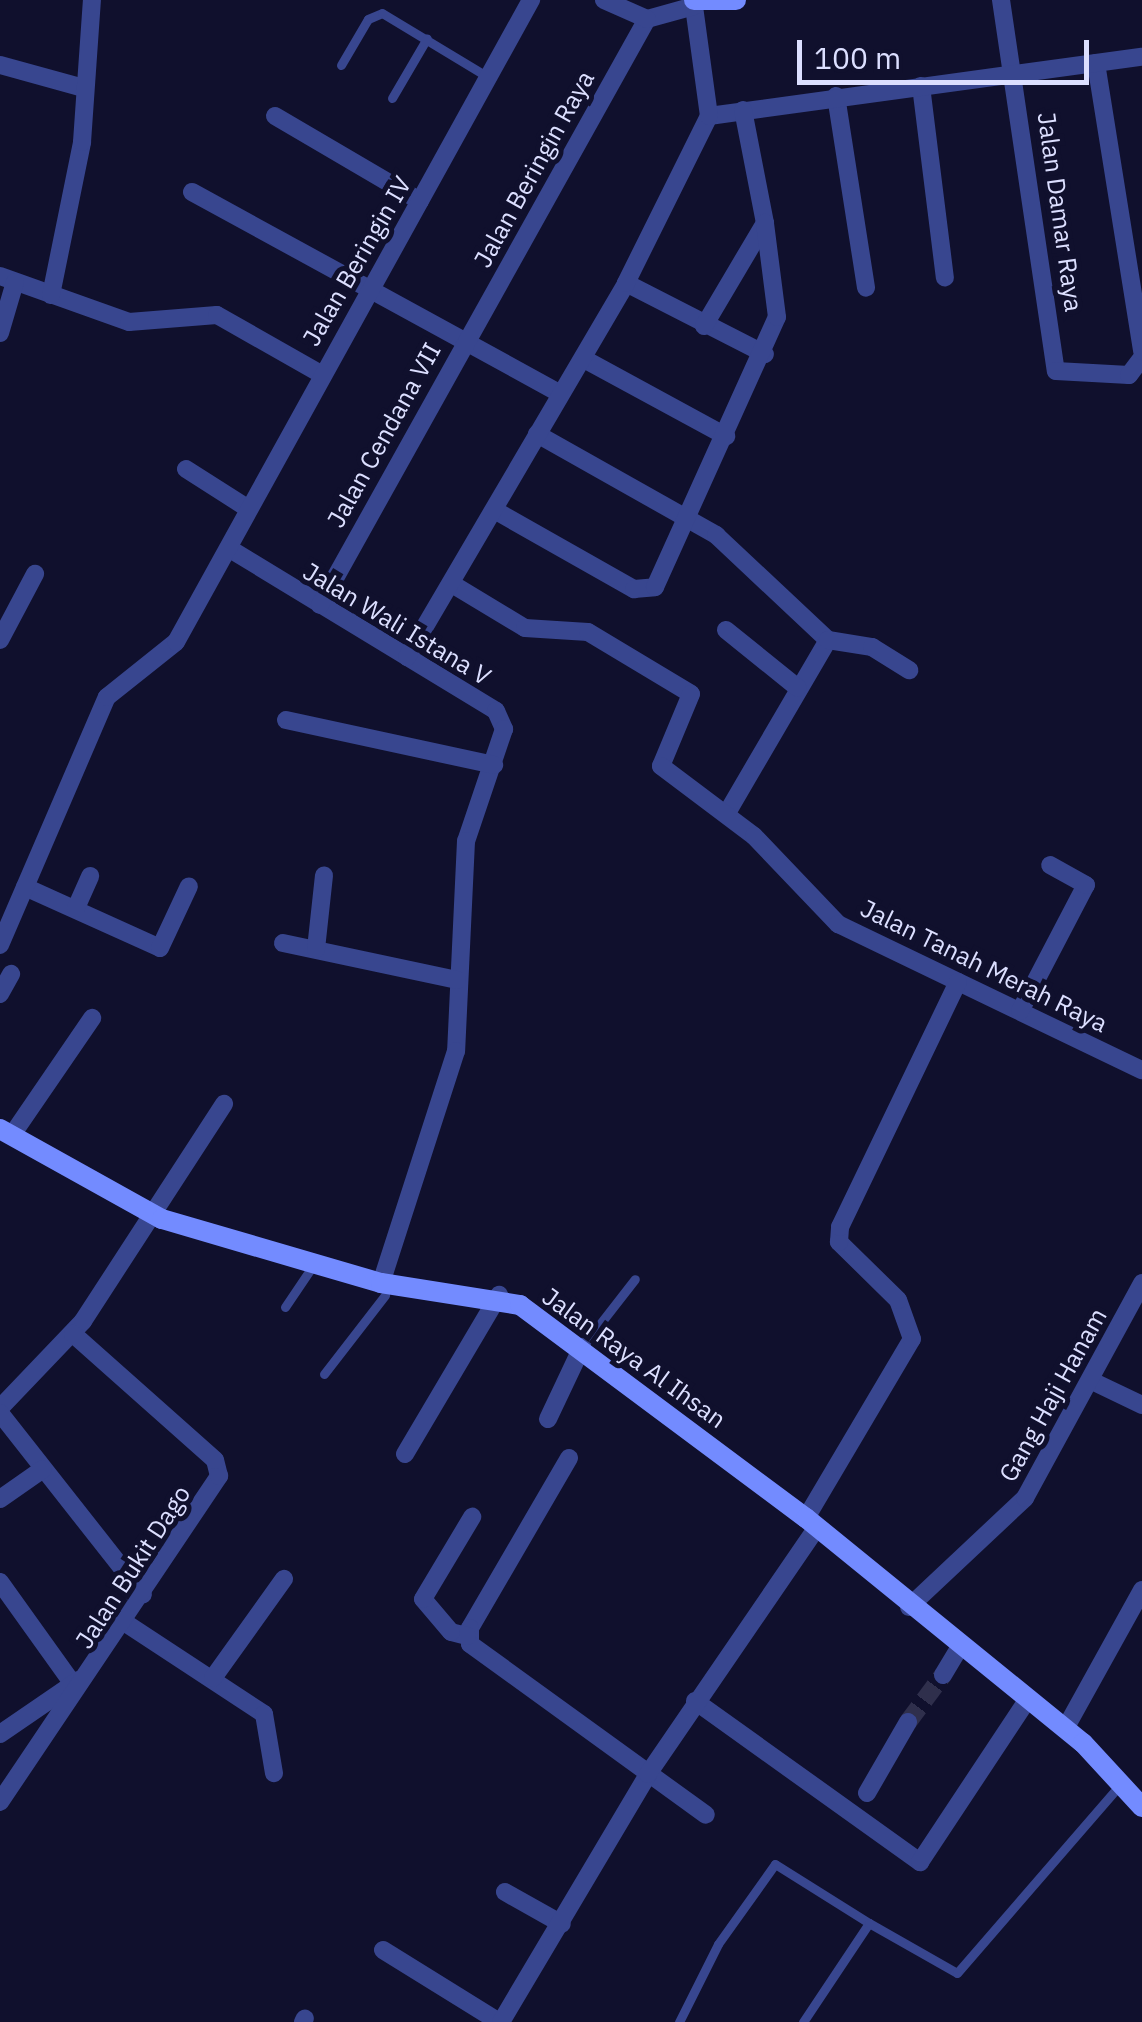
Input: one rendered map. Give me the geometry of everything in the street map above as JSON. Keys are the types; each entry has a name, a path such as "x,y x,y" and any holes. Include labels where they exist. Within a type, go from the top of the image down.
{"street":[{"path":"51,295 82,142 80,87 92,0"},
{"name":"Jalan Beringin IV","path":"0,945 107,697 176,642 230,549 244,506 492,80 531,0"},
{"path":"604,0 648,19 694,3 736,0"},
{"name":"Jalan Damar Raya","path":"1002,0 1056,371 1129,375 1142,354"},
{"path":"407,657 496,511 556,391 584,359 626,284 709,116 694,3"},
{"name":"Jalan Beringin Raya","path":"464,344 648,19"},
{"path":"709,116 1142,57"},
{"path":"1096,62 1142,354"},
{"path":"0,65 80,87"},
{"path":"921,86 946,278"},
{"path":"836,96 866,288"},
{"path":"496,511 642,591 655,588 685,516 764,354 776,317 765,223 742,110"},
{"path":"275,116 420,201"},
{"path":"192,192 556,391"},
{"path":"704,326 765,223"},
{"path":"0,333 8,279 129,322 217,315 320,374"},
{"path":"626,284 764,354"},
{"name":"Jalan Cendana VII","path":"320,605 464,344"},
{"path":"584,359 726,436"},
{"path":"537,434 685,516 828,640 872,647 909,670"},
{"path":"186,469 244,506"},
{"name":"Jalan Wali Istana V","path":"230,549 502,717 494,765 466,841 456,980 456,1051 387,1288"},
{"path":"0,640 35,574"},
{"name":"Jalan Tanah Merah Raya","path":"452,584 525,628 588,632 690,694 661,766 728,813 838,924 1142,1070"},
{"path":"726,630 798,688"},
{"path":"728,813 828,640"},
{"path":"286,720 494,765"},
{"path":"1020,1011 1086,885 1050,866"},
{"path":"316,949 324,875"},
{"path":"76,908 90,876"},
{"path":"25,887 160,948 189,886"},
{"path":"283,943 456,980"},
{"path":"0,994 11,974"},
{"path":"382,1950 500,2022 562,1924 648,1774 812,1522 912,1339 898,1300 839,1242 840,1227 958,982"},
{"path":"6,1132 92,1018"},
{"path":"142,1596 0,1410 73,1334 159,1217 224,1104"},
{"name":"Jalan Raya Al Ihsan","path":"6,1132 159,1217 316,1262 387,1288 499,1295 582,1348 812,1522 959,1648 1065,1729 1142,1807"},
{"name":"Gang Haji Hanam","path":"909,1607 1026,1498 1094,1382 1142,1283"},
{"path":"405,1454 499,1295"},
{"name":"Jalan Bukit Dago","path":"0,1802 80,1680 127,1624 205,1505 218,1464 73,1334"},
{"path":"548,1418 582,1348"},
{"path":"1094,1382 1142,1405"},
{"path":"467,1636 570,1458"},
{"path":"0,1499 43,1469"},
{"path":"472,1517 422,1600 450,1632 467,1636 481,1658 706,1815"},
{"path":"213,1678 284,1578"},
{"path":"0,1582 80,1680 0,1734"},
{"path":"1065,1729 1142,1590"},
{"path":"127,1624 264,1714 274,1772"},
{"path":"943,1675 959,1648"},
{"path":"696,1701 920,1862 1028,1700"},
{"path":"867,1793 908,1722"},
{"path":"505,1892 562,1924"}],"lane":[{"path":"342,64 368,19 382,14 492,80"},
{"path":"392,98 427,38"},
{"path":"285,1307 316,1262"},
{"path":"582,1348 635,1279"},
{"path":"324,1374 387,1288"},
{"path":"679,2022 718,1944 775,1864 957,1973 1119,1786"},
{"path":"803,2022 869,1923"}],"tunnel":[{"path":"908,1722 943,1675"}]}
